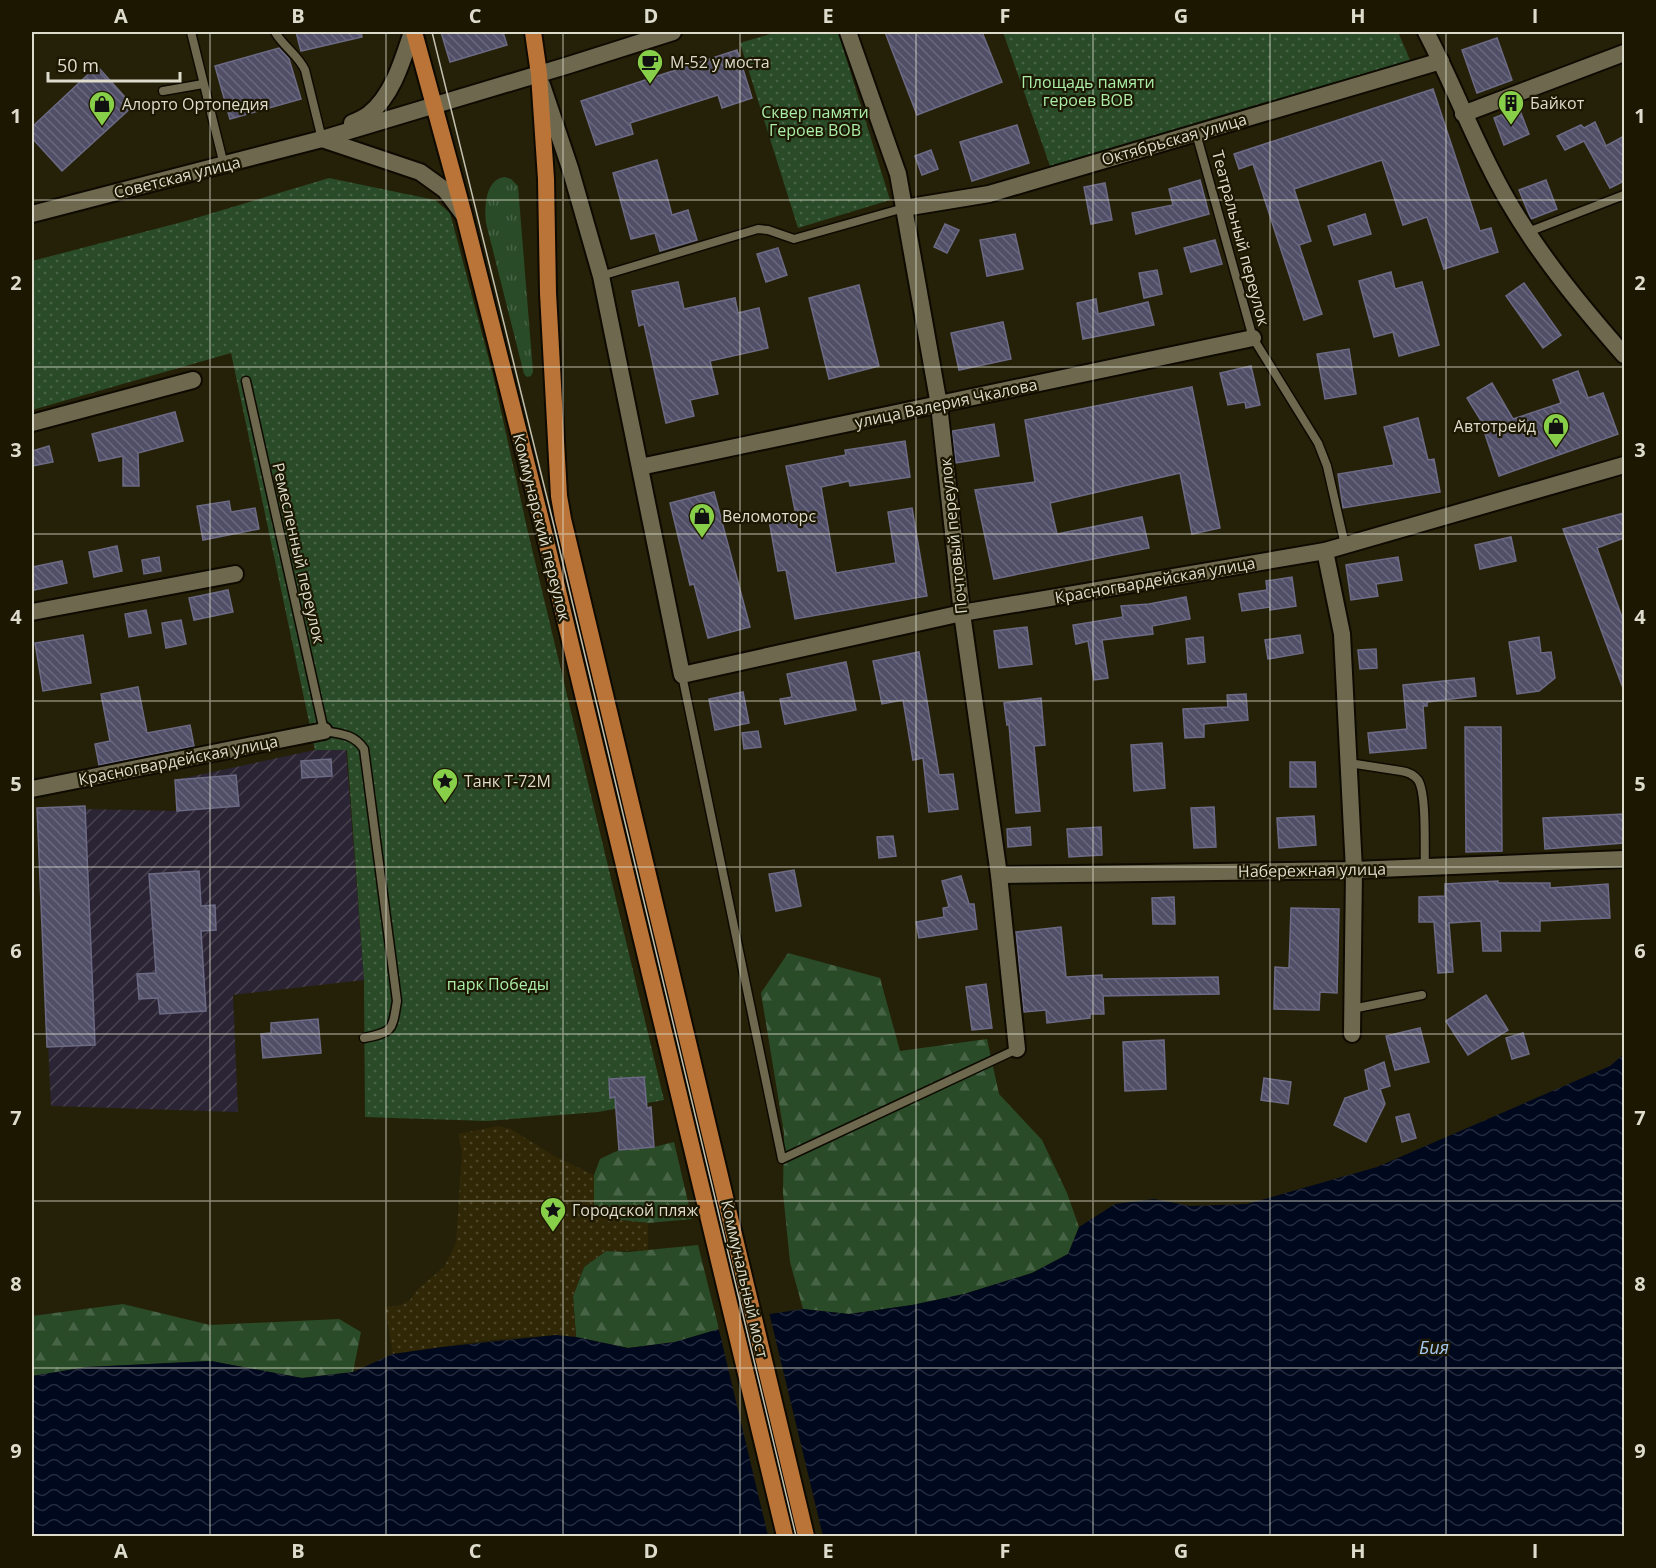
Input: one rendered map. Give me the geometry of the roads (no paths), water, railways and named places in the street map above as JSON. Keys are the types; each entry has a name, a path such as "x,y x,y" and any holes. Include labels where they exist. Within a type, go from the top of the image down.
{"main road":[{"name":"Коммунарский переулок","path":"413,32 464,215 567,627 662,1026"},
{"name":"Коммунарский переулок","path":"532,32 539,74 546,179 548,293 559,496 683,1021"},
{"name":"Коммунальный мост","path":"683,1021 807,1536"},
{"name":"Коммунальный мост","path":"662,1026 785,1536"}],"street":[{"path":"322,139 369,114 383,98 413,32"},
{"path":"322,139 673,32"},
{"name":"Почтовый переулок","path":"848,32 898,174 939,405 962,613 999,875 1017,1050"},
{"path":"1426,32 1463,114 1507,201 1543,255 1624,355"},
{"path":"1463,114 1624,53"},
{"name":"Октябрьская улица","path":"904,208 989,194 1441,61"},
{"path":"539,74 570,168 601,276 681,675"},
{"path":"322,139 420,172 445,190 464,215"},
{"name":"Советская улица","path":"32,214 322,139"},
{"name":"улица Валерия Чкалова","path":"640,466 1252,339"},
{"path":"32,423 193,380"},
{"name":"Красногвардейская улица","path":"681,675 962,613 1325,551 1624,465"},
{"path":"1325,551 1342,634 1354,870 1352,1034"},
{"path":"32,612 235,574"},
{"name":"Красногвардейская улица","path":"32,789 324,731"},
{"name":"Набережная улица","path":"999,875 1354,870 1624,859"}],"lane":[{"path":"192,32 224,165"},
{"path":"275,32 302,63 322,139"},
{"path":"163,91 203,84"},
{"name":"Театральный переулок","path":"1196,133 1252,339 1318,443 1327,466 1345,545"},
{"path":"1528,232 1624,195"},
{"path":"601,276 758,229 794,239 904,208"},
{"name":"Ремесленный переулок","path":"246,381 324,731"},
{"path":"681,675 782,1159 1017,1050"},
{"path":"324,731 351,735 364,749 366,760 397,1000 393,1024 384,1034 364,1038"},
{"path":"1349,763 1401,771 1417,779 1423,800 1425,867"},
{"path":"1352,1009 1422,995"}],"water":[{"name":"Бия","path":"1624,1054 1624,1536 32,1536 32,1376 87,1367 211,1361 302,1378 353,1372 393,1354 442,1347 556,1335 628,1348 675,1342 770,1314 803,1309 849,1314 912,1305 964,1294 1032,1273 1068,1254 1079,1227 1115,1204 1154,1199 1190,1206 1247,1204 1377,1167 1610,1066"}],"tram line":[{"path":"432,32 553,522 796,1536"}],"place":[{"name":"М-52 у моста","path":"650,85"},
{"name":"Байкот","path":"1511,126"},
{"name":"Алорто Ортопедия","path":"102,127"},
{"name":"Автотрейд","path":"1556,449"},
{"name":"Веломоторс","path":"702,539"},
{"name":"Танк Т-72М","path":"445,804"},
{"name":"Городской пляж","path":"553,1233"}],"park label":[{"name":"Площадь памяти героев ВОВ","path":"1088,91"},
{"name":"Сквер памяти Героев ВОВ","path":"815,121"},
{"name":"парк Победы","path":"498,984"}]}
